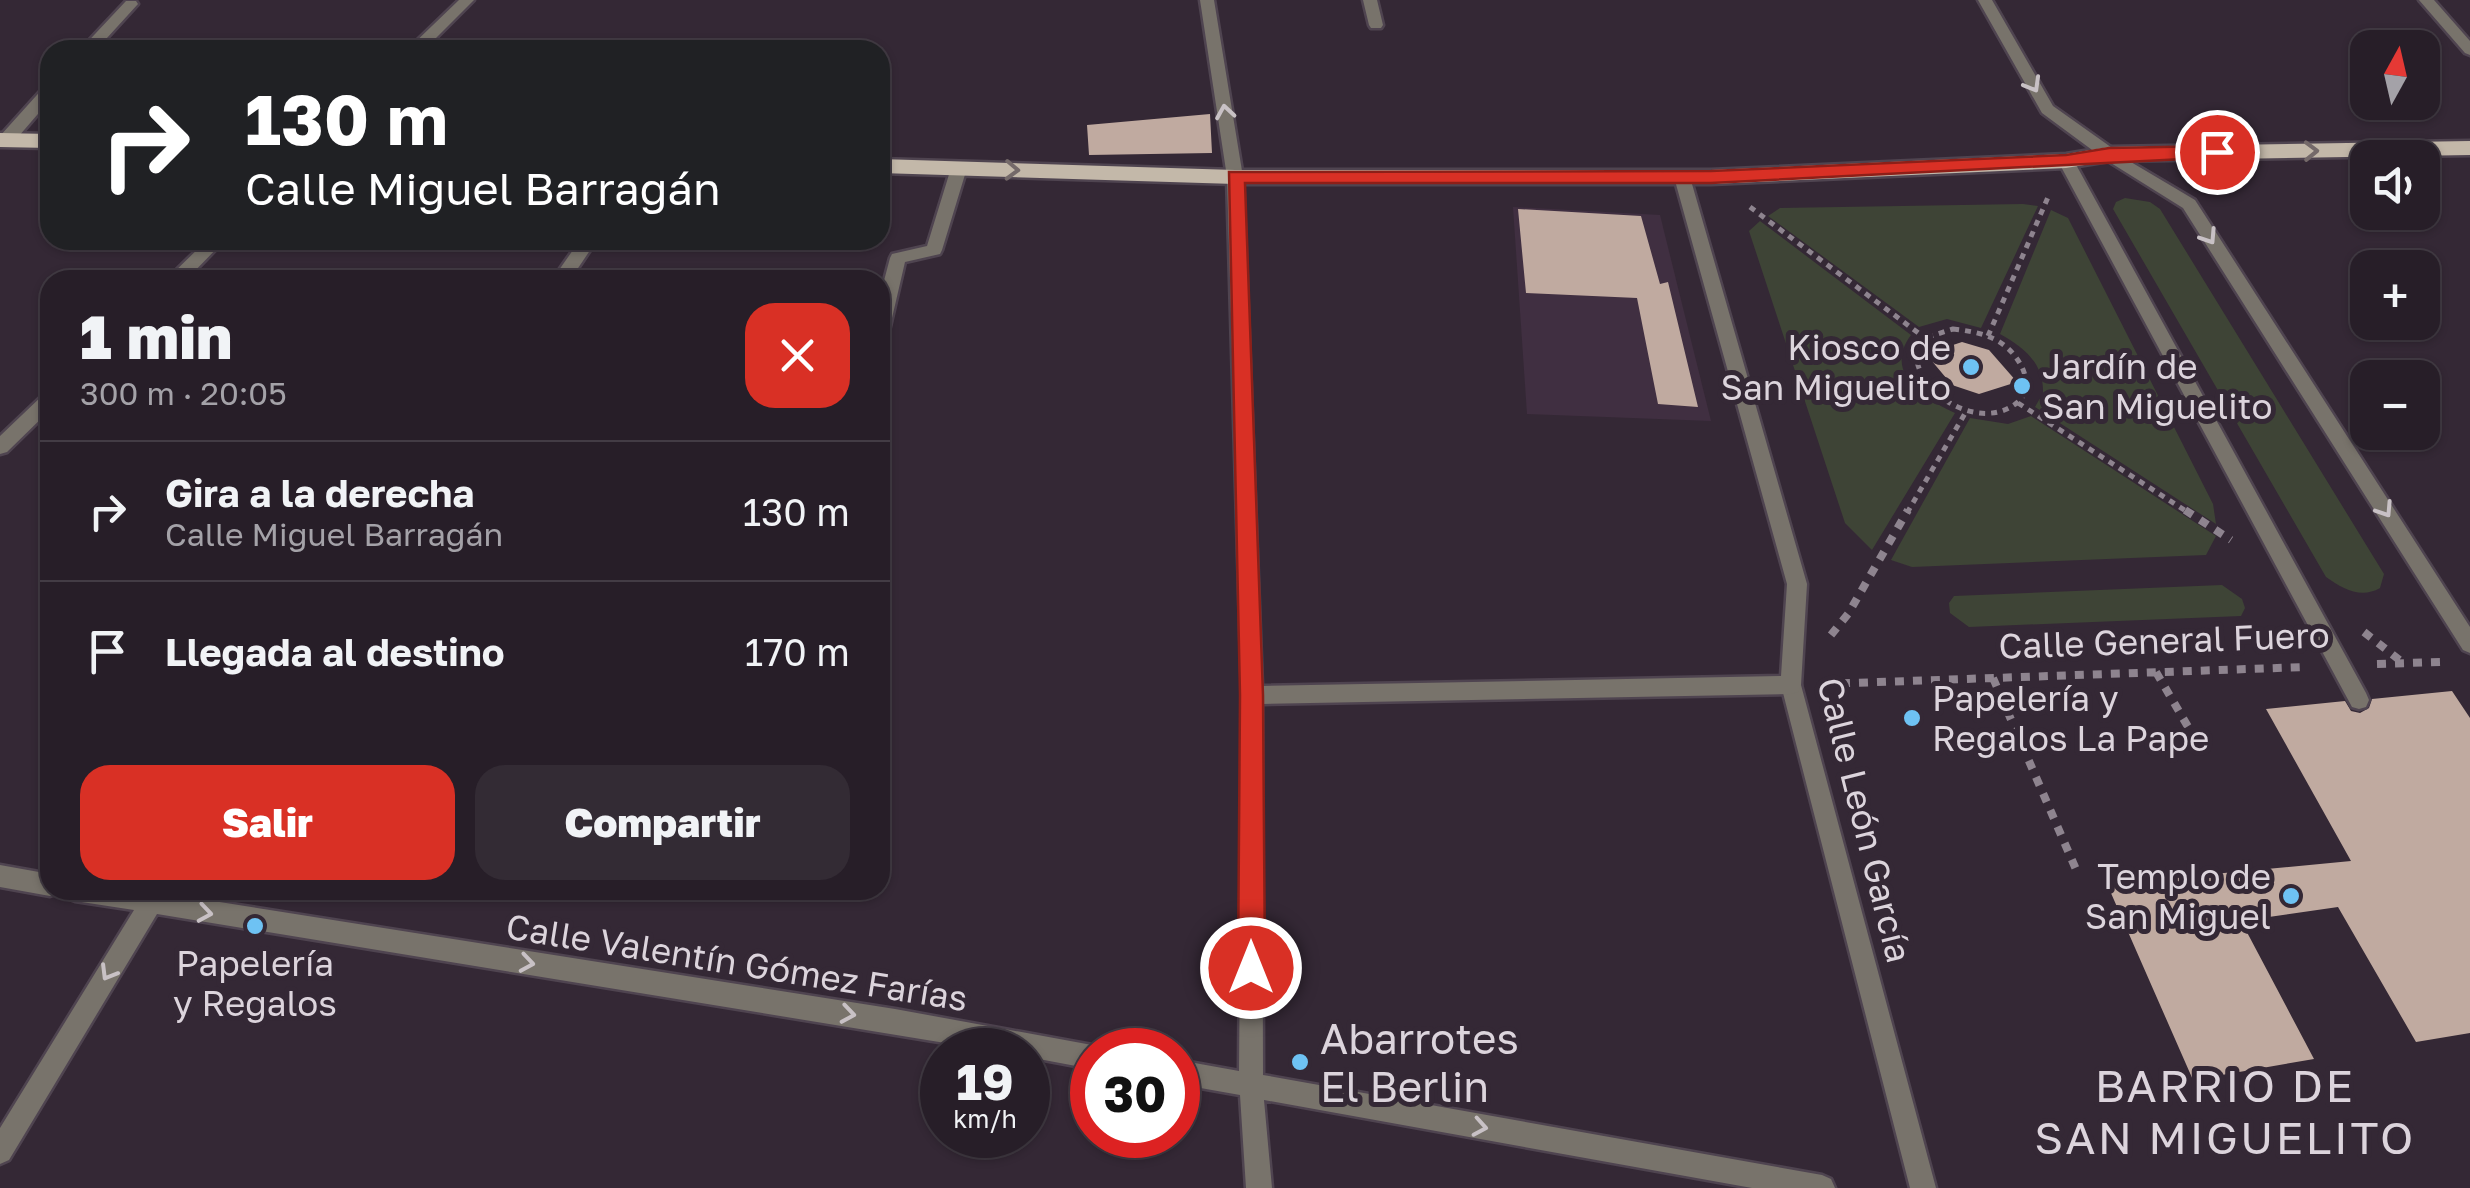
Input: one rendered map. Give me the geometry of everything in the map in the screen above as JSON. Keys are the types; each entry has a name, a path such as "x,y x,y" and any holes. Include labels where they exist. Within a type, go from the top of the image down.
{"main road":[{"path":"3,140 40,141"},
{"path":"890,166 1235,177 1711,177 2066,161 2109,154 2470,148"}],"street":[{"path":"425,40 467,0"},
{"path":"1207,0 1235,177 1252,695 1251,1085 1259,1188"},
{"path":"1370,0 1376,25"},
{"path":"1985,0 2048,109 2188,204 2466,641"},
{"path":"2426,0 2470,50"},
{"path":"97,40 131,4"},
{"path":"3,140 40,101"},
{"path":"2066,161 2360,700"},
{"path":"890,291 898,258 934,250 959,168"},
{"name":"Calle León García","path":"1682,177 1796,584 1791,685 1923,1188"},
{"path":"186,270 206,250"},
{"path":"0,446 40,408"},
{"path":"1252,695 1791,685"},
{"path":"0,876 40,883"},
{"path":"0,1151 153,900"},
{"name":"Calle Valentín Gómez Farías","path":"173,900 1070,1053"},
{"path":"1200,1076 1822,1188"}],"path":[{"path":"1988,336 2066,161"},
{"path":"1711,177 1925,338"},
{"path":"1953,329 1988,336 2006,346 2027,375 2026,390 2018,402 2005,410 1967,410 1930,391 1919,377 1914,362 1916,349 1925,338 1953,329"},
{"path":"2018,402 2291,574"},
{"path":"1791,685 1848,614 1967,410"},
{"path":"2361,630 2403,663"},
{"name":"Calle General Fuero","path":"1870,683 2403,663 2466,641"},
{"path":"2156,672 2194,737"},
{"path":"1993,678 2078,874"}],"shaded area":[{"path":"1513,207 1660,215 1711,421 1527,414"}],"green space":[{"path":"2125,198 2150,202 2160,209 2384,574 2380,588 2359,593 2326,577 2113,209 2116,202"},
{"path":"2038,206 1981,328 1947,319 1919,327 1768,216 1780,208"},
{"path":"2051,210 2068,218 2213,504 2216,524 2035,407 2043,393 2036,365 2025,351 2000,334"},
{"path":"1760,221 1911,335 1902,361 1910,383 1955,413 1872,550 1845,523 1749,231"},
{"path":"2031,416 2216,536 2206,555 1912,567 1891,560 1970,418 2008,424"},
{"path":"2222,585 2242,599 2245,608 2241,616 1969,627 1950,613 1949,603 1954,596"}],"building":[{"path":"1210,114 1212,153 1089,155 1087,125"},
{"path":"1518,209 1641,216 1660,284 1668,282 1698,407 1658,404 1637,298 1526,293"},
{"name":"Kiosco de San Miguelito","path":"1962,342 1989,350 2017,382 1979,394 1952,385 1926,354"},
{"name":"Templo de San Miguel","path":"2452,691 2470,718 2470,1033 2416,1042 2338,907 2241,921 2314,1059 2193,1080 2107,884 2351,861 2266,709 2345,701 2351,711 2360,713 2369,708 2372,699"}],"place":[{"name":"Kiosco de San Miguelito","path":"1971,367"},
{"name":"Jardín de San Miguelito","path":"2022,386"},
{"name":"Papelería y Regalos La Pape","path":"1912,718"},
{"name":"Templo de San Miguel","path":"2291,896"},
{"name":"Papelería y Regalos","path":"255,926"},
{"name":"Abarrotes El Berlin","path":"1300,1062"}],"district":[{"name":"BARRIO DE SAN MIGUELITO","path":"2225,1111"}],"route":[{"path":"1251,968 1252,695 1235,177 1711,177 2066,161 2109,154 2217,152"}]}
